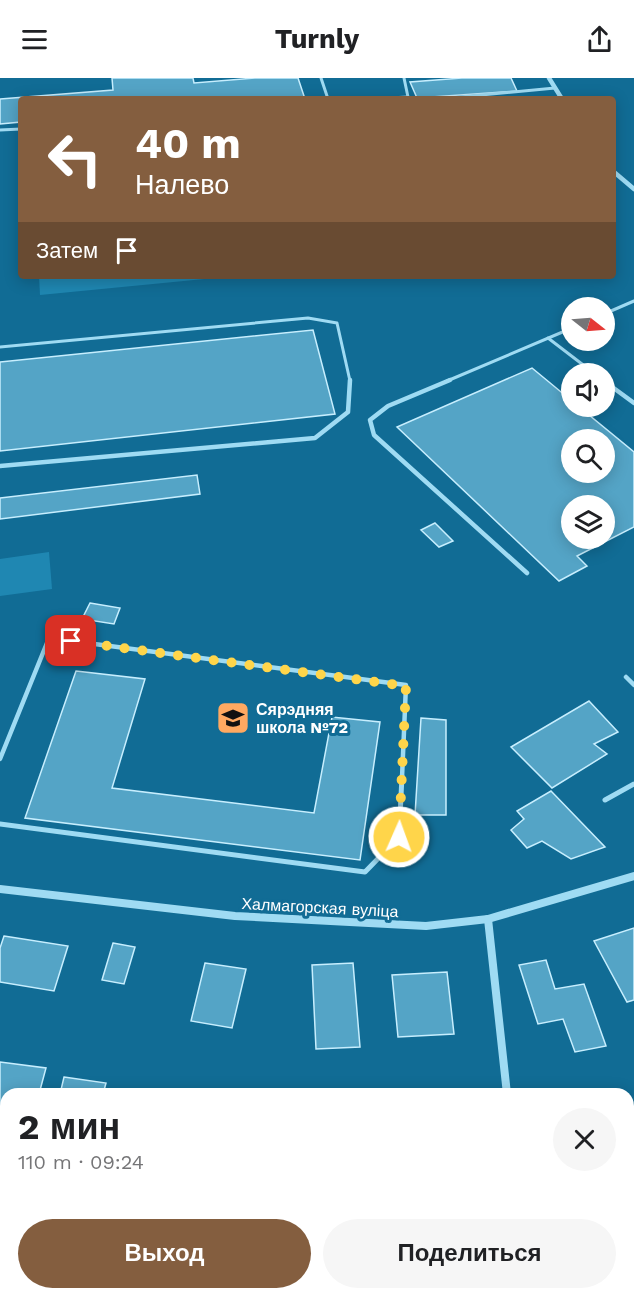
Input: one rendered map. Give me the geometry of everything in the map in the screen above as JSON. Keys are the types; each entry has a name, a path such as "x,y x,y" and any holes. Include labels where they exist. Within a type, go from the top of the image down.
{"street":[{"path":"549,78 560,96"},
{"path":"616,174 634,189"},
{"name":"Халмагорская вуліца","path":"0,889 223,915 426,926 488,920 634,876"},
{"path":"488,920 506,1088"}],"lane":[{"path":"321,78 327,96"},
{"path":"404,78 409,96"},
{"path":"470,96 555,88"},
{"path":"0,130 18,129"},
{"path":"615,309 634,301"},
{"path":"0,346 308,318 337,323 351,386 348,412 315,438 0,466"},
{"path":"527,573 374,435 370,420 388,406 561,333"},
{"path":"548,338 581,363"},
{"path":"615,389 634,403"},
{"path":"0,759 49,638 406,686 399,837 365,872 0,824"},
{"path":"626,677 634,685"},
{"path":"605,800 634,784"}],"shaded area":[{"path":"39,279 204,279 40,295"},
{"path":"49,552 52,589 0,596 0,559"}],"building":[{"path":"112,78 193,78 194,83 255,78 298,78 304,96 38,96 113,90"},
{"path":"462,78 511,78 517,91 416,96 410,82"},
{"path":"18,98 18,122 0,124 0,99"},
{"path":"313,330 335,414 0,451 0,362"},
{"path":"532,368 561,392 561,417 591,417 606,429 561,429 561,483 615,483 615,436 634,452 634,527 615,537 615,495 561,495 561,549 591,549 577,556 587,566 559,581 397,427"},
{"path":"197,475 200,494 0,519 0,498"},
{"path":"435,523 453,541 439,547 421,530"},
{"path":"90,603 120,608 114,624 82,619"},
{"path":"76,671 145,679 112,788 314,813 332,717 380,722 360,860 25,818"},
{"path":"589,701 618,732 594,744 607,754 552,788 511,747"},
{"path":"421,718 446,720 446,815 415,815"},
{"path":"551,791 605,847 571,859 542,841 527,848 511,830 524,819 517,811"},
{"path":"634,928 634,1000 627,1002 594,941"},
{"path":"4,936 68,946 54,991 0,982 0,948"},
{"path":"113,943 135,947 124,984 102,980"},
{"path":"546,960 555,989 584,984 606,1046 575,1052 563,1019 538,1024 519,965"},
{"path":"205,963 246,969 232,1028 191,1021"},
{"path":"353,963 360,1047 316,1049 312,965"},
{"path":"447,972 454,1034 398,1037 392,975"},
{"path":"0,1062 46,1068 41,1088 0,1088"},
{"path":"64,1077 106,1083 105,1088 61,1088"}],"place":[{"name":"Сярэдняя школа №72","path":"233,718"}],"route":[{"path":"71,641 406,686 399,837"}]}
